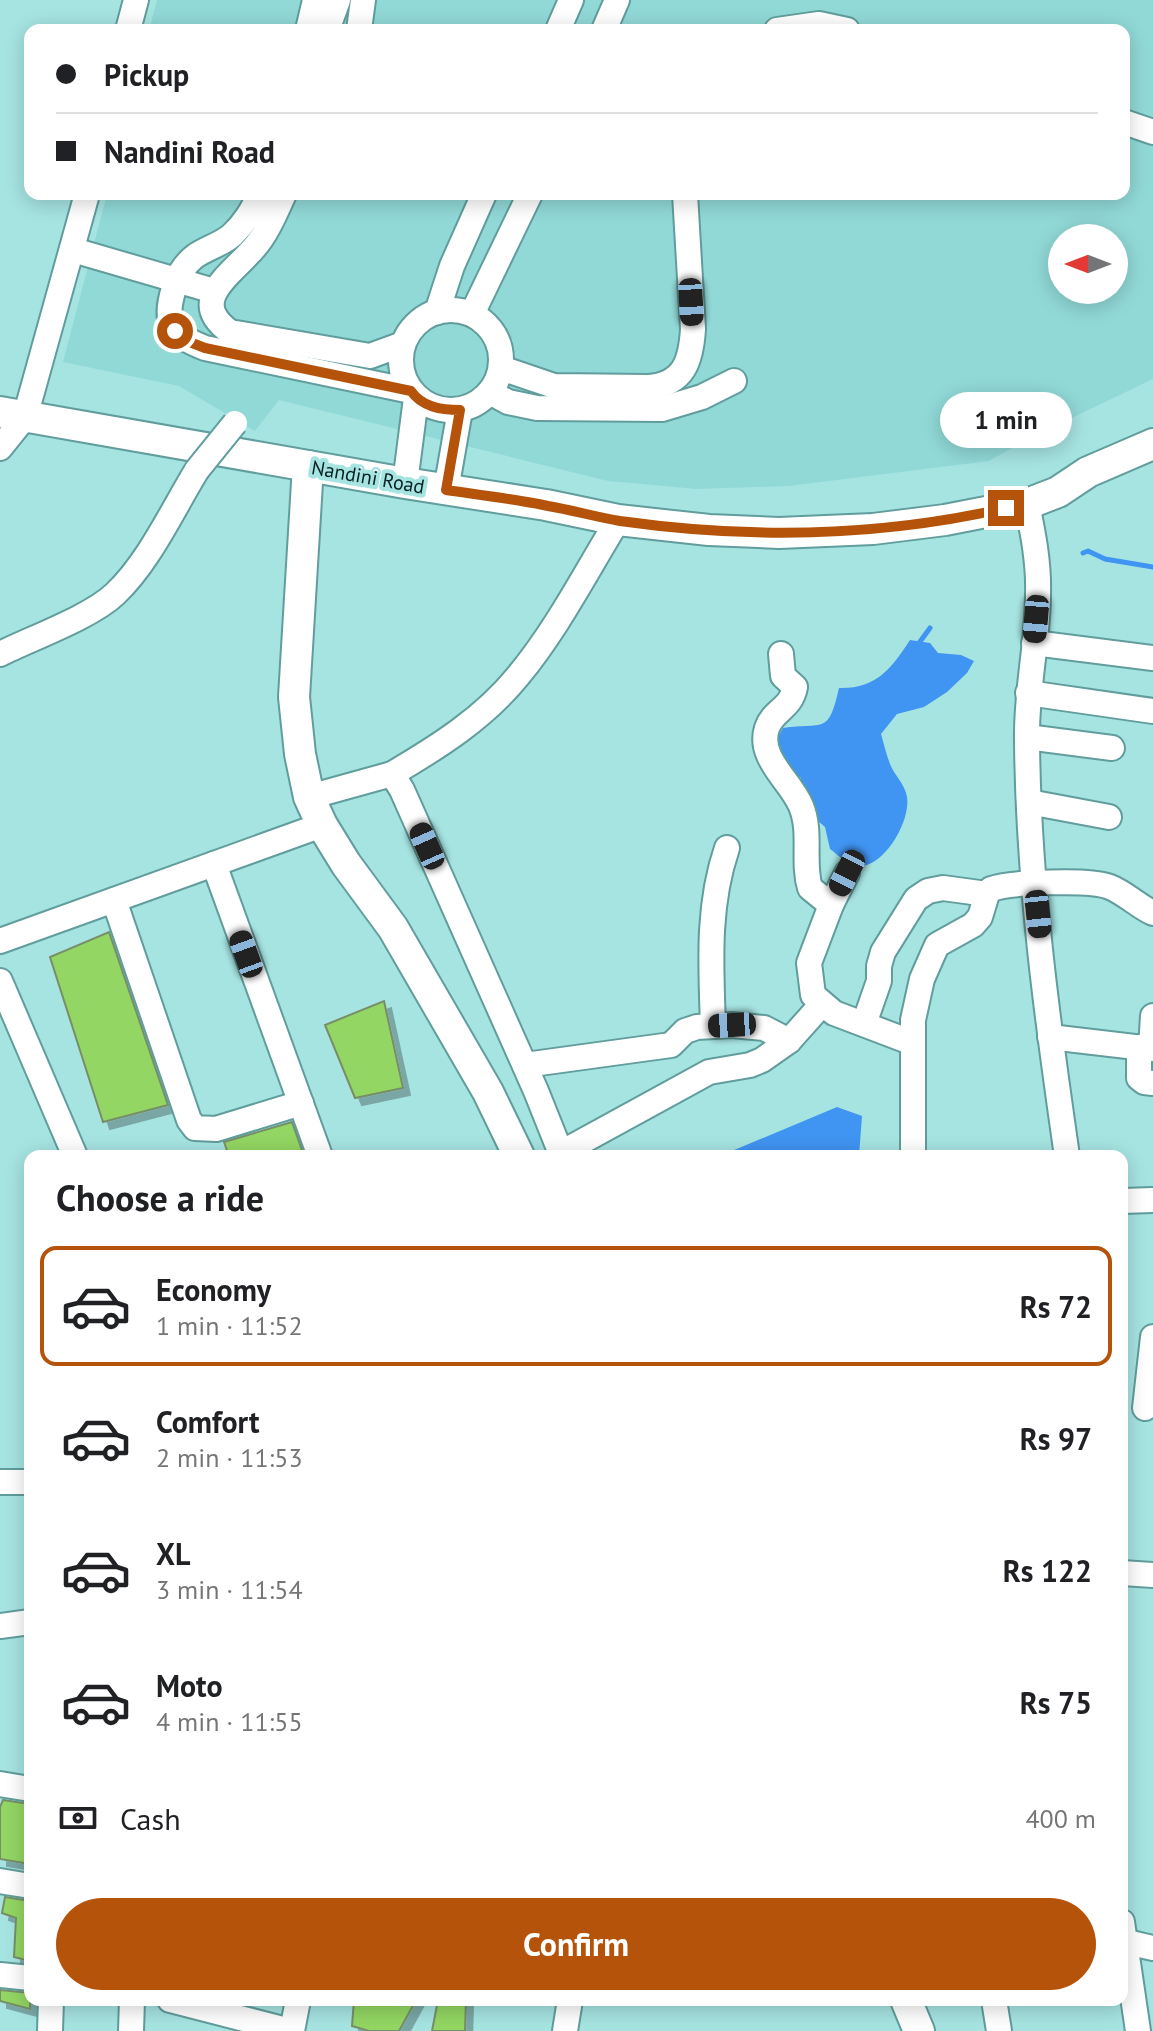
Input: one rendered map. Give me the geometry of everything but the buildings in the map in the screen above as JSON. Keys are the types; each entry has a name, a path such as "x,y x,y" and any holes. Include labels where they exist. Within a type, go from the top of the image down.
{"main road":[{"name":"Nandini Road","path":"12,415 546,505 618,520 709,530 779,533 873,529 945,520 1027,504 1058,492 1088,472 1153,444"},
{"path":"308,466 294,697 300,754 309,797 346,864 393,928 488,1092 516,1150"},
{"path":"907,2006 911,2030"}],"street":[{"path":"130,24 136,0"},
{"path":"309,24 315,0"},
{"path":"329,24 338,0"},
{"path":"360,24 363,0"},
{"path":"561,24 571,0"},
{"path":"607,24 617,0"},
{"path":"1130,124 1153,132"},
{"path":"0,448 73,250 86,200"},
{"path":"237,200 219,224 173,254 168,278 169,320 175,331 187,341 205,348 413,394 441,410 460,410 477,404 490,392 501,368 501,352 496,337 486,323 472,314 455,310 422,318 411,330 403,344 401,360 403,376 413,394 405,483"},
{"path":"168,278 194,257 223,242 236,231 255,200"},
{"path":"281,200 262,239 214,291 212,314 217,322 230,332 370,356 403,344"},
{"path":"437,312 452,266 481,200"},
{"path":"472,314 527,200"},
{"path":"501,368 554,386 649,387 663,386 676,378 685,367 693,339 685,200"},
{"path":"73,250 214,291"},
{"path":"490,392 508,402 537,408 662,409 702,397 734,381"},
{"path":"446,490 460,410"},
{"path":"0,654 97,608 115,594 136,569 197,470 235,423"},
{"path":"1027,504 1038,570 1028,693 1029,802 1050,1037 1066,1150"},
{"path":"309,797 392,774 453,736 489,707 518,676 557,620 618,520"},
{"path":"1034,643 1153,658"},
{"path":"781,654 783,676 795,687 789,705 774,717 767,728 769,758 801,805 805,818 810,888 831,905"},
{"path":"1028,693 1153,711"},
{"path":"1027,737 1112,748"},
{"path":"392,774 402,790 525,1065 560,1150"},
{"path":"1029,802 1109,817"},
{"path":"0,941 322,825"},
{"path":"713,1026 710,953 715,893 727,848"},
{"path":"214,864 318,1150"},
{"path":"847,873 809,963 813,995 834,1013 913,1043"},
{"path":"913,1150 916,999 937,945 973,925 980,917 987,894 996,887 1034,883 1100,884 1118,891 1153,913"},
{"path":"864,1024 879,981 883,952 916,899 928,891 943,888 987,894"},
{"path":"114,900 189,1120 195,1128 216,1129 301,1103"},
{"path":"0,981 72,1150"},
{"path":"571,1150 709,1072 750,1065 789,1041 822,1004"},
{"path":"1153,1016 1139,1078 1153,1083"},
{"path":"525,1065 671,1045 685,1031 697,1027 754,1025 789,1041"},
{"path":"1050,1037 1148,1048"},
{"path":"1128,1201 1153,1200"},
{"path":"1140,1407 1153,1337"},
{"path":"0,1482 24,1482"},
{"path":"1128,1573 1153,1575"},
{"path":"0,1626 24,1623"},
{"path":"0,1784 24,1788"},
{"path":"0,1881 24,1885"},
{"path":"1128,1937 1153,1948"},
{"path":"1128,1967 1138,2031"},
{"path":"0,1975 24,1977"},
{"path":"50,2031 51,2006"},
{"path":"131,2031 132,2006"},
{"path":"193,2006 291,2031 297,2006"},
{"path":"565,2031 569,2006"},
{"path":"995,2006 999,2031"}],"shaded area":[{"path":"157,0 1153,0 1153,379 989,461 789,486 697,489 608,481 279,400 255,431 179,386 63,362 105,200 1130,200 1130,24 151,24"}],"water":[{"path":"910,640 930,643 938,653 961,655 974,661 967,673 947,692 924,707 897,714 881,734 890,764 906,792 905,818 885,852 866,865 856,866 830,849 825,827 810,814 802,800 801,778 774,758 776,740 783,728 822,724 831,714 839,688 873,681 889,668"},
{"path":"837,1107 862,1116 859,1150 734,1150"}],"waterway":[{"path":"1083,553 1088,551 1105,559 1153,567"},
{"path":"919,643 930,628"}],"route":[{"path":"175,331 187,341 205,348 411,391 416,398 441,410 460,410 446,490 546,505 618,520 709,530 779,533 873,529 1006,508"}]}
